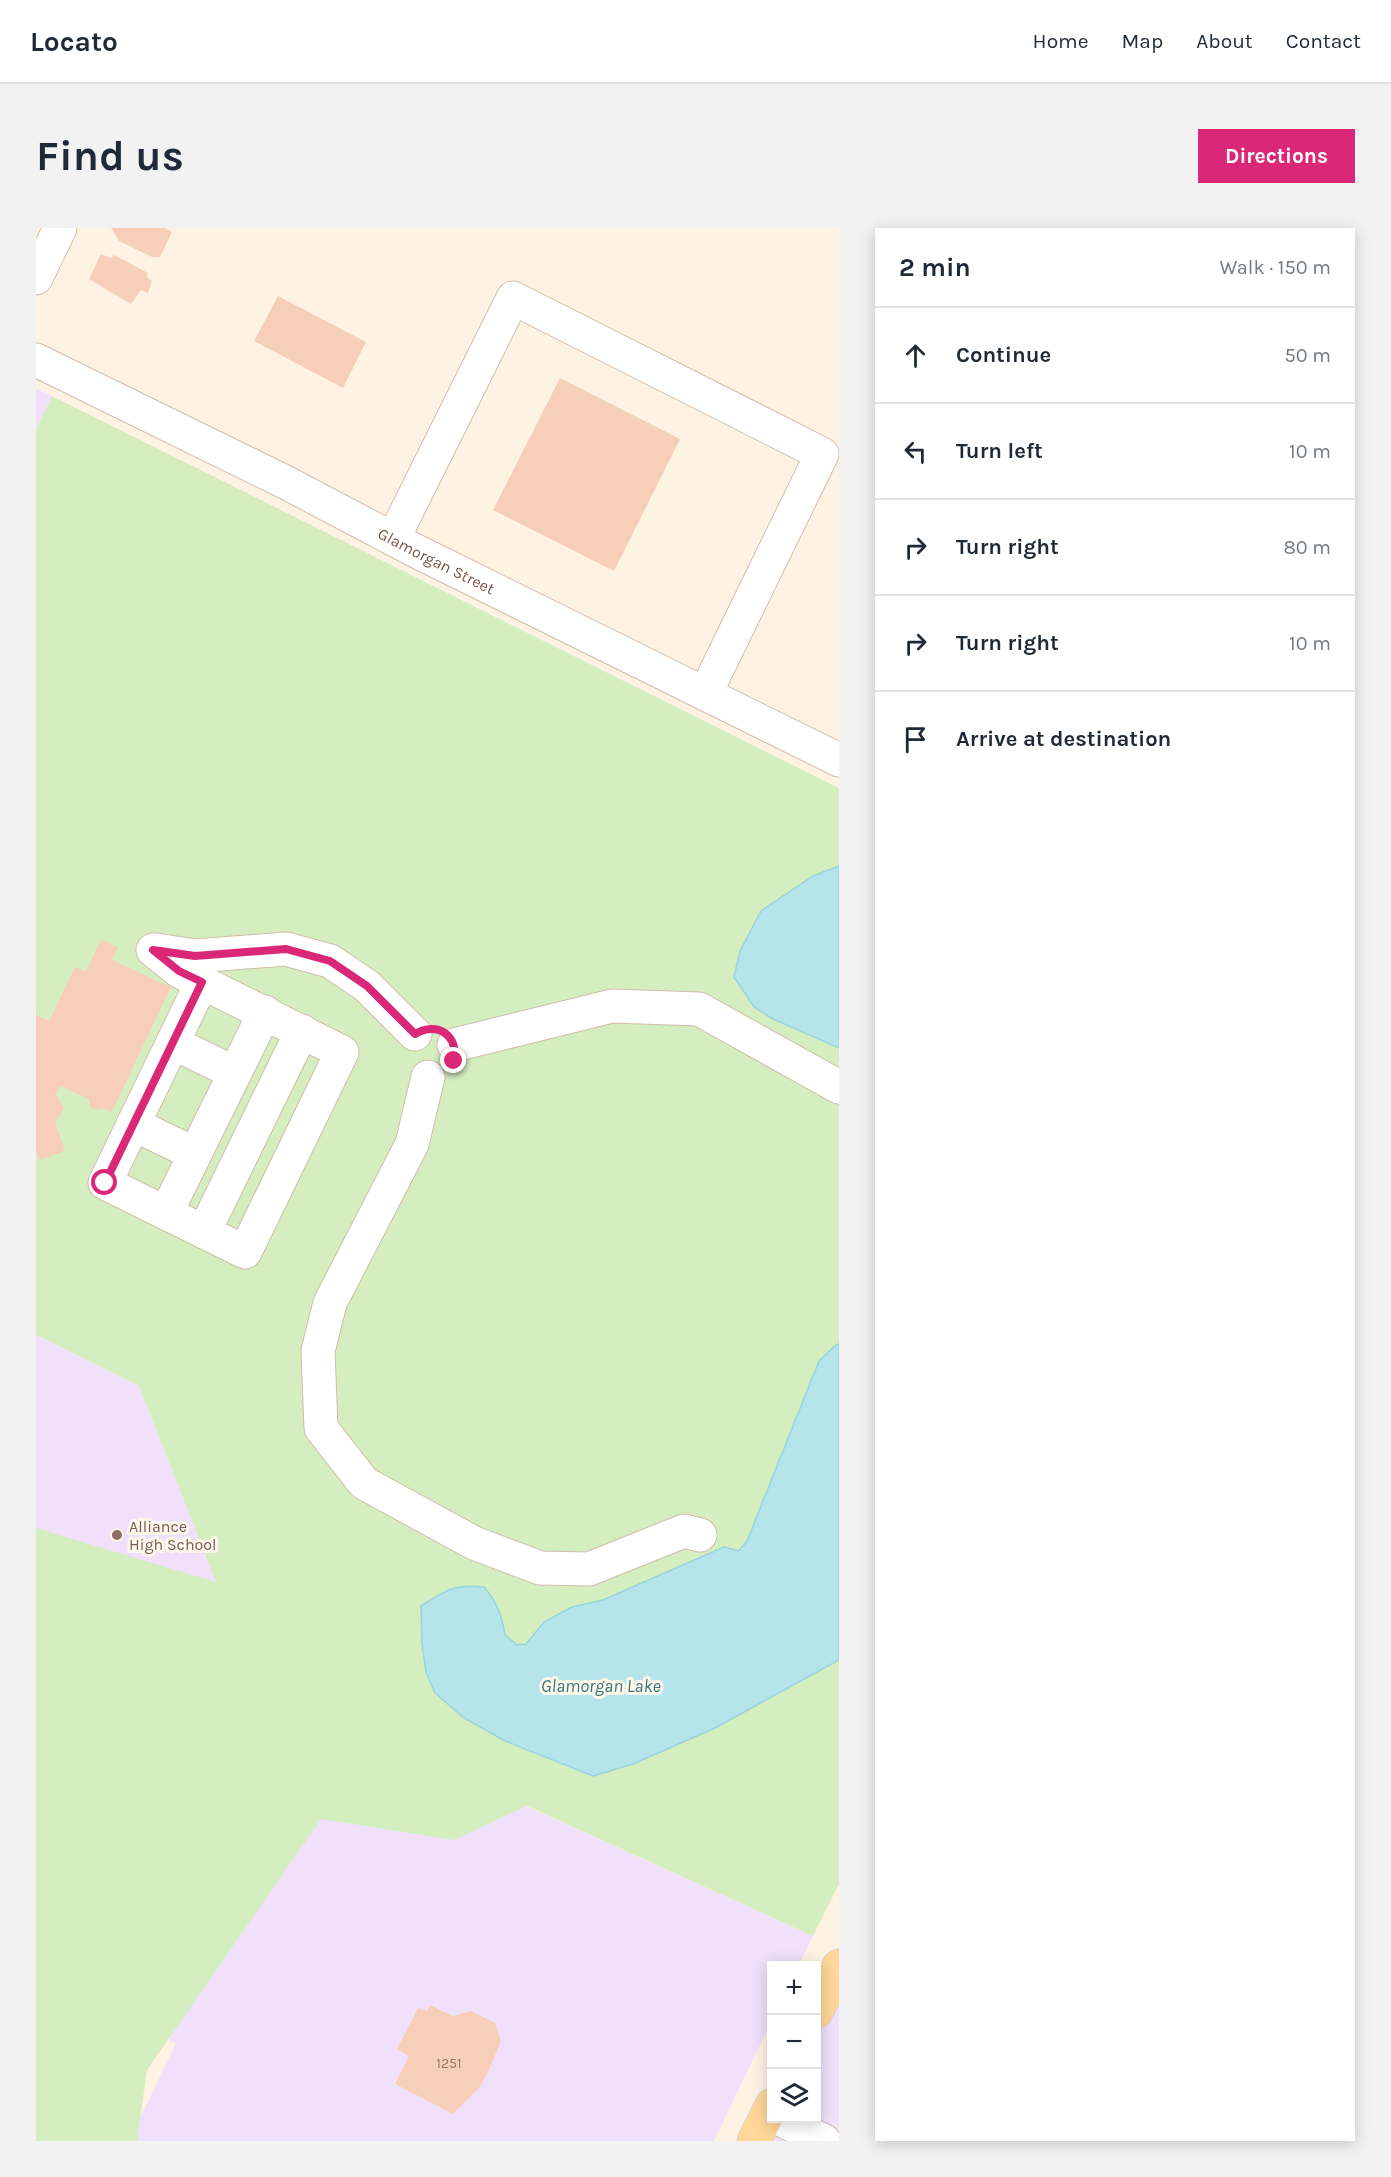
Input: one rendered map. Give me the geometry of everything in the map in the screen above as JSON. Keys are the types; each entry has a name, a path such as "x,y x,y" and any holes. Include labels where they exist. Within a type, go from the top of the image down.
{"main road":[{"path":"821,2002 839,1966"}],"street":[{"path":"36,278 60,228"},
{"path":"393,538 513,298 822,454 705,694"},
{"name":"Glamorgan Street","path":"36,360 285,482 839,760"},
{"path":"202,982 105,1183 245,1252 342,1052 264,1012 202,982 179,971 153,950 195,956 286,949 330,961 367,986 415,1034"},
{"path":"454,1045 612,1006 699,1009 839,1087"},
{"path":"166,1213 264,1012"},
{"path":"429,1028 438,1029 450,1037 456,1053 450,1069 444,1074 428,1077 420,1075 408,1064 407,1047 415,1034 429,1028"},
{"path":"204,1232 302,1031"},
{"path":"173,1043 235,1073"},
{"path":"428,1077 412,1144 330,1303 318,1351 321,1428 364,1483 474,1543 540,1568 589,1569 684,1531 700,1535"},
{"path":"133,1124 195,1154"},
{"path":"780,2123 824,2141"}],"shaded area":[{"path":"36,388 52,396 36,429"},
{"path":"36,1335 139,1386 256,1684 813,1936 801,1961 767,1961 767,2030 714,2141 129,2141 176,2043 36,1971"},
{"path":"839,1966 839,2141 755,2141 768,2123 821,2123 821,2004"}],"green space":[{"path":"52,396 839,788 839,1884 813,1936 527,1806 454,1840 321,1819 147,2070 137,2141 36,2141 36,1528 216,1582 139,1386 36,1335 36,429"}],"water":[{"path":"839,866 839,1048 773,1019 754,1007 734,977 740,951 761,911 813,876"},
{"name":"Glamorgan Lake","path":"839,1344 839,1660 715,1728 633,1764 593,1776 505,1741 464,1718 435,1693 426,1672 422,1644 421,1606 444,1592 465,1586 484,1587 498,1610 505,1635 517,1645 526,1644 544,1622 572,1607 603,1600 724,1547 739,1551 747,1541 819,1361"}],"building":[{"path":"111,228 165,228 172,232 160,257 152,257 119,241"},
{"path":"101,254 111,258 114,255 148,273 146,276 152,281 148,293 141,290 131,304 89,279"},
{"path":"278,296 366,342 343,388 254,341"},
{"path":"560,378 680,439 614,571 493,510"},
{"path":"101,939 118,947 112,960 171,987 112,1112 104,1108 98,1110 90,1107 89,1099 60,1086 56,1094 64,1109 55,1122 65,1151 39,1160 36,1151 36,1015 49,1021 75,967 86,972"},
{"path":"430,2005 453,2016 471,2011 495,2023 501,2041 479,2088 453,2114 395,2084 409,2056 397,2049 418,2008 427,2011"}],"place":[{"name":"Alliance High School","path":"117,1535"}],"route":[{"path":"105,1183 202,982 179,971 153,950 195,956 286,949 330,961 367,986 415,1034 429,1028 445,1032 454,1045 456,1053 454,1061"}]}
